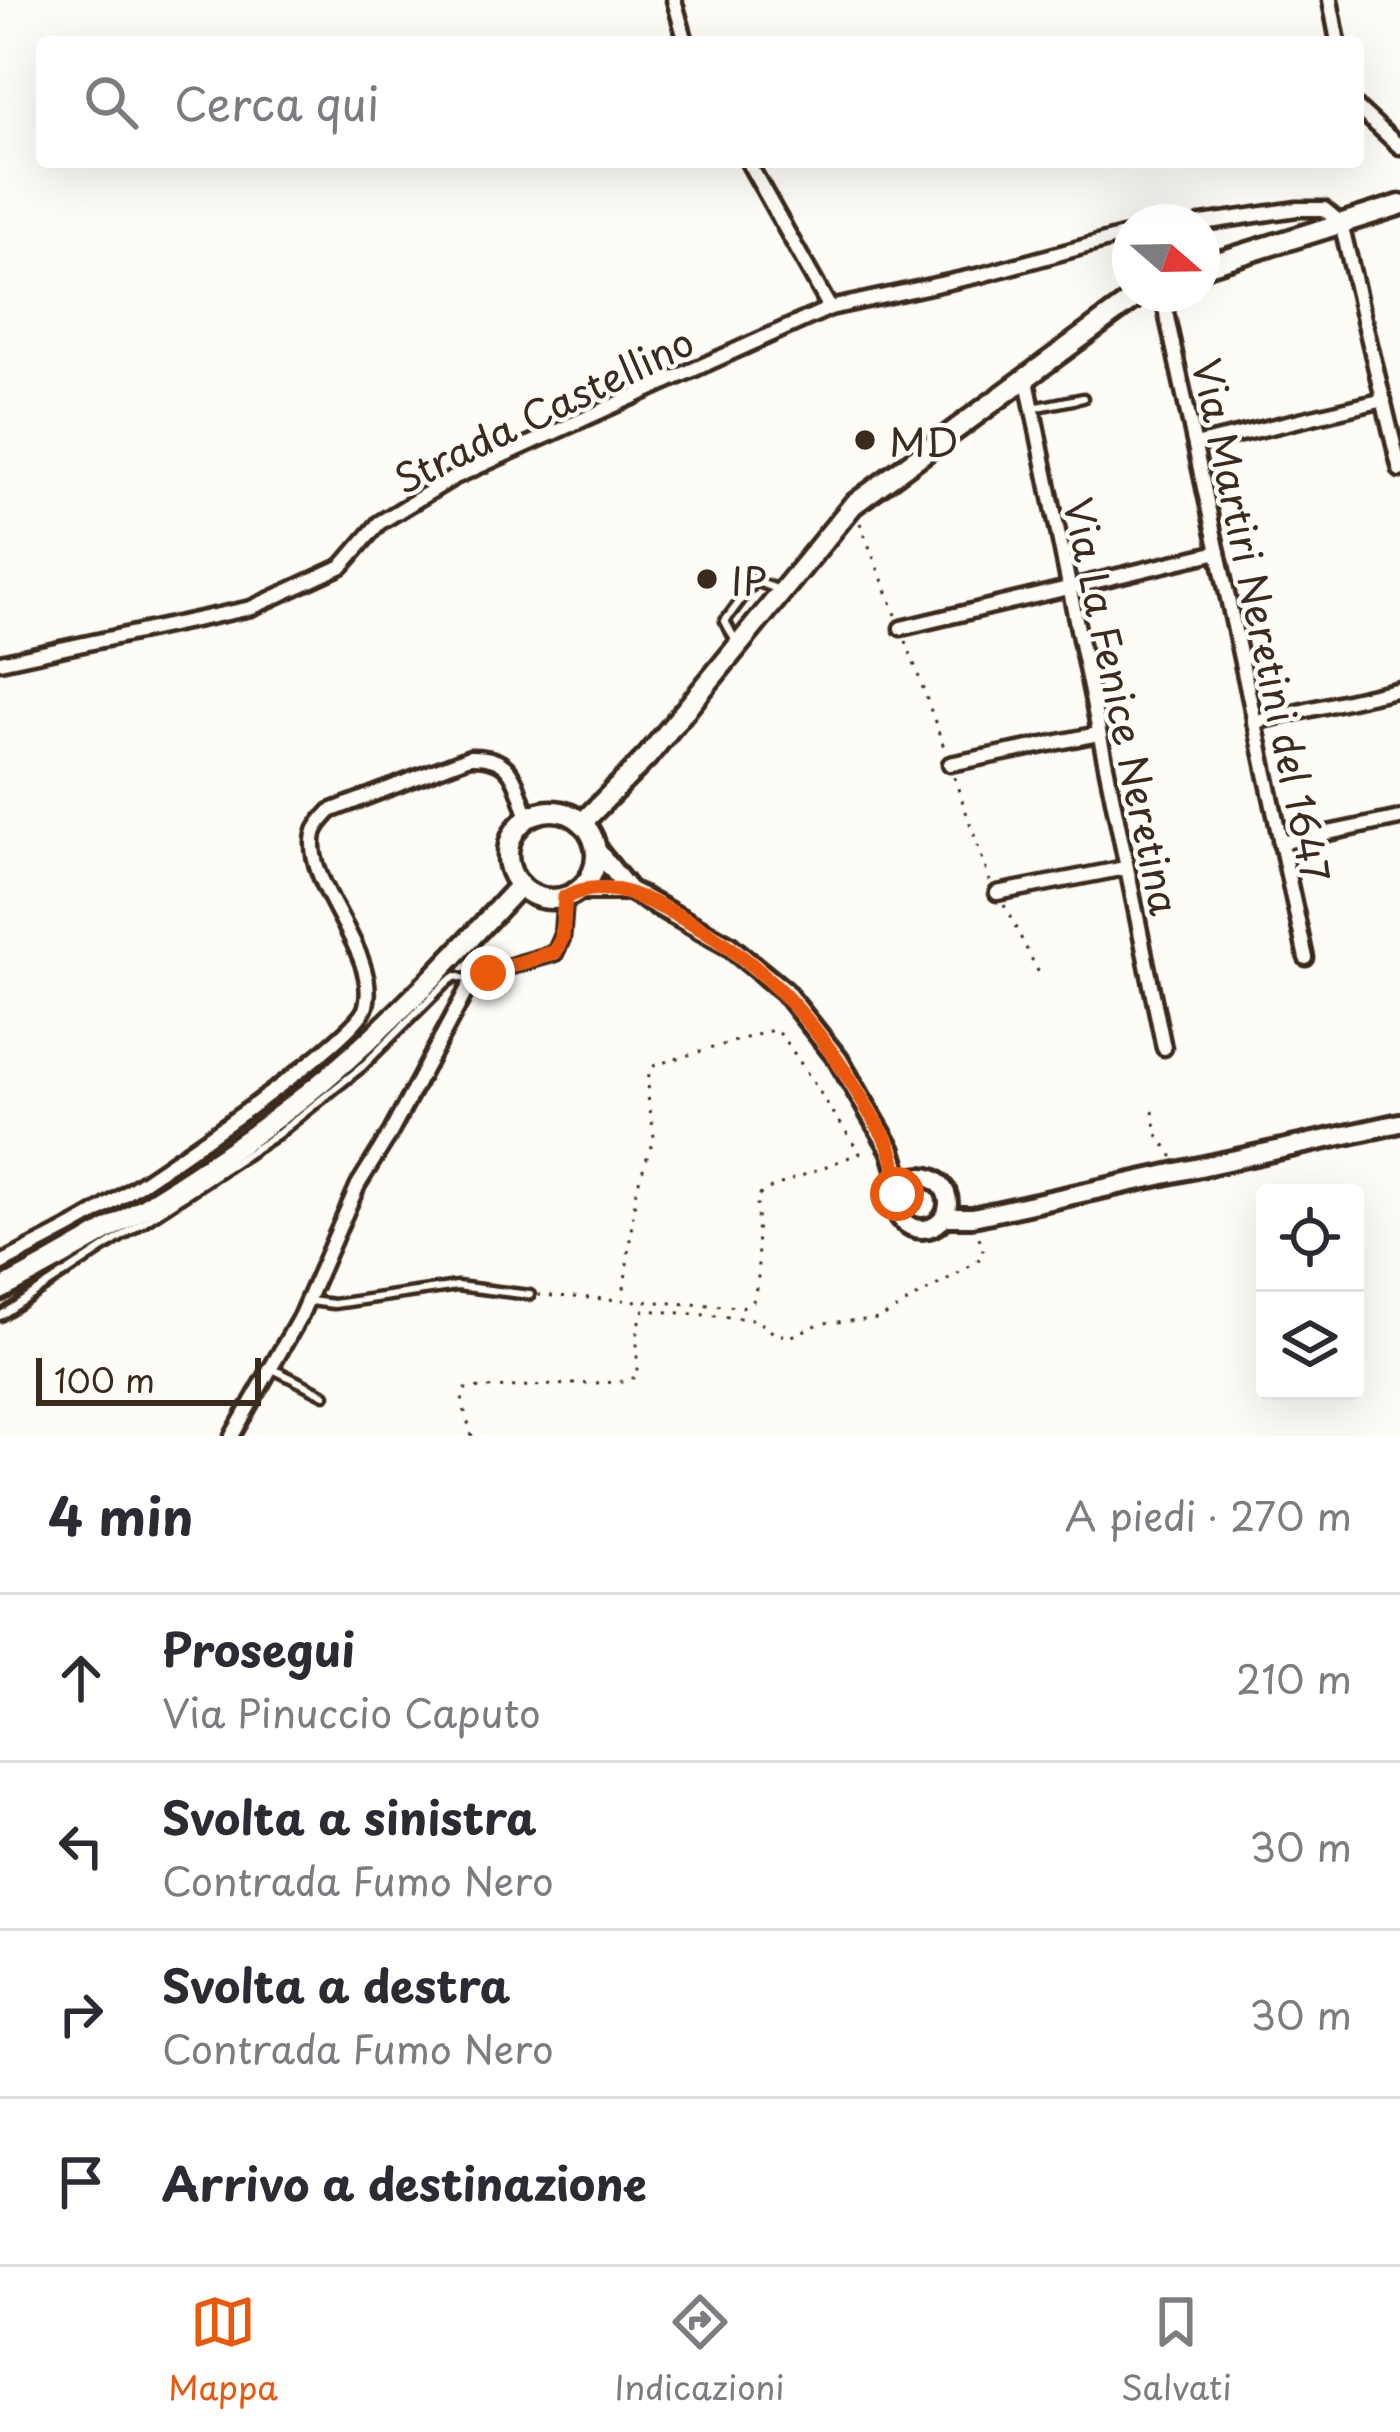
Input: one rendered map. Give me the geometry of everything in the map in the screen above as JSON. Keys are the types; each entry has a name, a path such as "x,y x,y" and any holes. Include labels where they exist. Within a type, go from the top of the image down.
{"main road":[{"path":"1220,261 1400,205"},
{"path":"583,822 647,757 853,505 1116,312"},
{"path":"556,810 583,822 596,849 589,879 572,894 541,898 520,885 508,862 508,850 527,817 556,810"},
{"path":"0,1290 102,1232 248,1137 322,1081 421,990 520,885"}],"street":[{"path":"674,0 684,36"},
{"path":"1330,0 1337,36"},
{"path":"1364,114 1400,147"},
{"path":"751,168 830,308"},
{"path":"1220,220 1297,208 1324,209 1341,223 1400,470"},
{"name":"Strada Castellino","path":"0,662 251,608 342,566 379,524 453,478 830,308 981,275 1112,239"},
{"name":"Via Martiri Neretini del 1647","path":"1166,312 1306,958"},
{"name":"Via La Fenice Neretina","path":"1026,376 1164,1048"},
{"path":"1195,445 1384,400"},
{"path":"901,628 1217,551"},
{"path":"1255,722 1400,689"},
{"path":"950,764 1098,734"},
{"path":"0,1264 103,1208 162,1168 339,1039 365,1012 369,981 314,854 315,830 330,812 470,757 491,757 509,767 527,817"},
{"path":"1280,843 1400,818"},
{"path":"596,849 628,890 728,945 784,992 838,1059 891,1150 912,1168 897,1211 907,1225 924,1230 945,1217 973,1217 1400,1124"},
{"path":"998,893 1125,868"},
{"path":"232,1436 307,1300 358,1185 471,982 555,952 572,894 628,890"},
{"path":"909,1182 941,1184 949,1200 945,1217"}],"lane":[{"path":"1032,408 1083,398"},
{"path":"0,1316 292,1124 362,1067 456,976 471,982"},
{"path":"307,1300 334,1304 457,1286 530,1295"},
{"path":"271,1368 325,1395"}],"path":[{"path":"853,505 998,893 1042,980"},
{"path":"623,1298 632,1209 654,1137 650,1072 655,1065 773,1030 782,1035 860,1153 757,1197 756,1296 745,1306 743,1318"},
{"path":"1154,1111 1157,1133 1182,1170"},
{"path":"472,1436 462,1402 466,1389 630,1381 637,1376 637,1326 644,1310 743,1318 790,1337 821,1323 864,1322 892,1314 984,1254 973,1217"},
{"path":"530,1295 745,1306"}],"place":[{"name":"MD","path":"865,440"},
{"name":"IP","path":"707,579"}],"route":[{"path":"488,973 555,952 562,938 565,897 579,890 628,890 691,922 749,961 812,1022 891,1150 902,1186 897,1194"}]}
